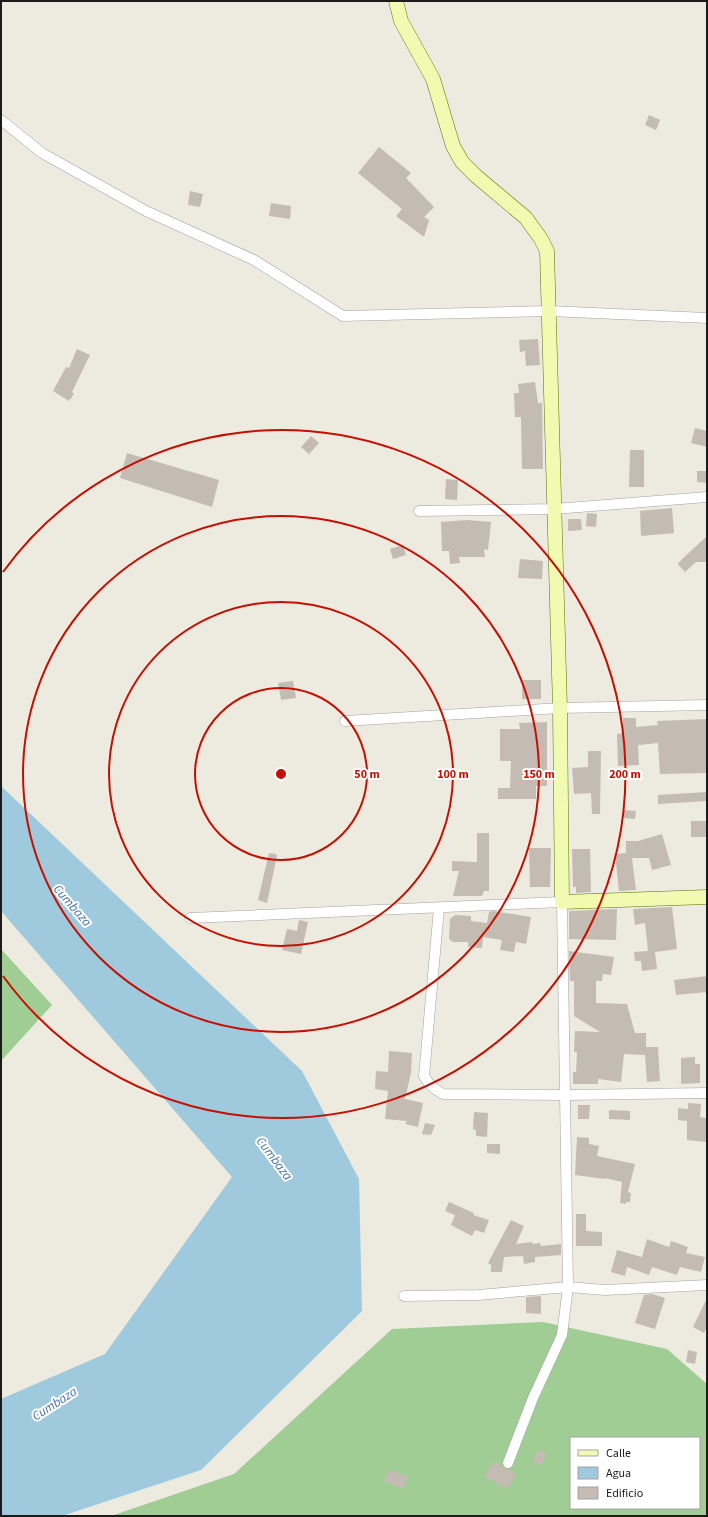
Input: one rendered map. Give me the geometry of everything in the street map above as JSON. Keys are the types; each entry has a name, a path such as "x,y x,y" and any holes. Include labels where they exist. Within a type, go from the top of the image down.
{"street":[{"path":"396,1 401,20 433,79 453,146 462,162 526,218 541,239 547,251 560,708 568,1287 562,1335 533,1398 508,1463"},
{"path":"1,120 42,153 146,211 254,260 343,316 549,311 707,318"},
{"path":"419,511 554,509 707,497"},
{"path":"345,721 560,708 707,705"},
{"path":"190,918 324,911 439,908 707,897"},
{"path":"439,908 424,1076 429,1085 443,1094 566,1095 707,1093"},
{"path":"404,1296 478,1295 568,1287 606,1290 707,1285"}],"green space":[{"path":"1,949 52,1005 1,1061"},
{"path":"543,1322 667,1349 707,1384 707,1516 111,1516 234,1474 392,1329"}],"water":[{"name":"Cumbaza","path":"1,786 302,1071 359,1179 362,1311 201,1470 62,1516 1,1516 1,1399 105,1354 232,1177 1,911"}],"building":[{"path":"649,115 660,120 656,130 645,125"},
{"path":"379,147 411,173 406,178 434,207 424,217 429,220 424,237 396,216 402,209 358,173"},
{"path":"190,191 203,194 200,207 188,205"},
{"path":"271,203 291,206 290,219 269,216"},
{"path":"538,339 540,365 526,366 525,351 520,352 519,340"},
{"path":"77,349 90,355 72,392 74,394 69,401 53,391 66,367 69,368"},
{"path":"535,382 538,403 542,403 543,469 522,469 521,417 515,417 514,393 519,393 518,384"},
{"path":"695,428 707,431 707,447 691,443"},
{"path":"311,436 319,443 309,454 301,447"},
{"path":"630,450 644,450 644,487 629,487"},
{"path":"127,453 219,480 212,507 120,478"},
{"path":"697,471 707,471 707,483 697,482"},
{"path":"446,479 458,480 457,500 445,499"},
{"path":"672,508 674,533 641,536 640,511"},
{"path":"587,513 597,514 596,527 586,526"},
{"path":"568,519 581,519 582,530 568,531"},
{"path":"467,520 491,522 488,550 484,549 485,557 459,557 460,563 450,564 449,551 442,551 441,522"},
{"path":"707,536 707,562 696,562 685,572 678,564 679,562"},
{"path":"403,545 406,555 393,559 390,549"},
{"path":"520,559 543,561 542,579 518,578"},
{"path":"522,680 541,680 541,699 522,699"},
{"path":"293,681 296,698 281,700 278,683"},
{"path":"623,718 636,718 636,727 658,725 657,721 707,719 707,773 660,774 658,743 638,745 639,765 618,766 617,734 623,733"},
{"path":"547,722 547,786 536,786 536,799 498,799 498,788 510,788 511,761 500,761 500,729 520,729 519,723"},
{"path":"588,751 601,751 600,814 592,814 591,793 574,794 572,768 588,767"},
{"path":"707,792 707,801 658,804 658,795"},
{"path":"624,810 636,811 635,819 624,818"},
{"path":"691,821 707,821 707,837 691,837"},
{"path":"477,833 489,833 489,891 484,891 482,896 453,896 459,871 452,871 452,861 477,862"},
{"path":"662,834 671,865 652,870 649,858 632,858 636,890 619,891 615,854 626,853 626,841 638,841"},
{"path":"529,848 551,848 550,887 530,887"},
{"path":"572,849 590,849 591,892 576,893 576,887 573,887"},
{"path":"269,853 276,854 277,856 267,903 258,900"},
{"path":"672,907 677,949 655,952 657,969 642,971 641,961 635,961 634,952 648,951 645,923 635,925 633,909"},
{"path":"617,909 616,940 569,939 569,911"},
{"path":"493,911 531,917 526,944 516,942 514,952 500,950 502,940 483,937 482,948 468,947 468,942 453,942 449,939 450,919 455,915 471,916 471,921 487,923 489,912"},
{"path":"299,920 308,922 301,954 282,950 287,929 297,931"},
{"path":"569,951 614,957 611,975 603,974 602,981 596,981 596,1003 627,1004 635,1033 646,1033 646,1047 658,1047 660,1081 647,1082 645,1055 624,1054 621,1082 598,1079 598,1084 573,1084 573,1072 576,1072 577,1052 574,1052 575,1031 600,1032 574,1016 574,981 570,981"},
{"path":"707,976 707,992 676,995 674,980"},
{"path":"389,1051 412,1053 411,1073 405,1099 423,1103 418,1127 405,1124 407,1121 385,1119 388,1091 375,1089 376,1071 388,1072"},
{"path":"695,1057 695,1064 700,1064 700,1083 681,1084 681,1058"},
{"path":"688,1103 701,1104 700,1117 707,1118 707,1142 687,1140 687,1121 678,1120 678,1108 688,1109"},
{"path":"578,1105 590,1105 589,1119 578,1119"},
{"path":"609,1110 630,1111 630,1120 609,1119"},
{"path":"474,1112 488,1113 487,1137 476,1136 476,1130 473,1129"},
{"path":"425,1123 435,1125 431,1135 422,1134"},
{"path":"577,1137 589,1138 589,1144 599,1146 597,1156 635,1164 628,1192 631,1193 630,1202 626,1202 626,1204 620,1203 622,1182 605,1178 575,1175"},
{"path":"487,1144 500,1144 500,1154 487,1153"},
{"path":"449,1202 474,1213 473,1215 489,1220 484,1233 475,1230 472,1236 451,1225 455,1215 445,1211"},
{"path":"576,1214 586,1214 586,1231 602,1232 602,1246 576,1246"},
{"path":"511,1220 524,1226 516,1244 532,1242 533,1244 540,1243 541,1246 561,1244 561,1255 535,1257 535,1262 524,1264 523,1256 504,1257 502,1272 491,1272 491,1265 488,1263"},
{"path":"647,1239 669,1247 671,1241 688,1247 686,1253 705,1257 701,1272 680,1267 677,1275 652,1267 649,1275 627,1267 625,1276 611,1272 617,1250 642,1257"},
{"path":"652,1294 665,1298 655,1329 635,1323 644,1295"},
{"path":"541,1296 541,1314 526,1313 526,1297"},
{"path":"707,1298 707,1327 704,1333 693,1327"},
{"path":"688,1350 697,1352 695,1364 686,1362"},
{"path":"537,1450 546,1453 542,1465 533,1462"},
{"path":"494,1461 516,1474 507,1489 484,1476"},
{"path":"388,1470 408,1476 404,1489 384,1482"}]}
